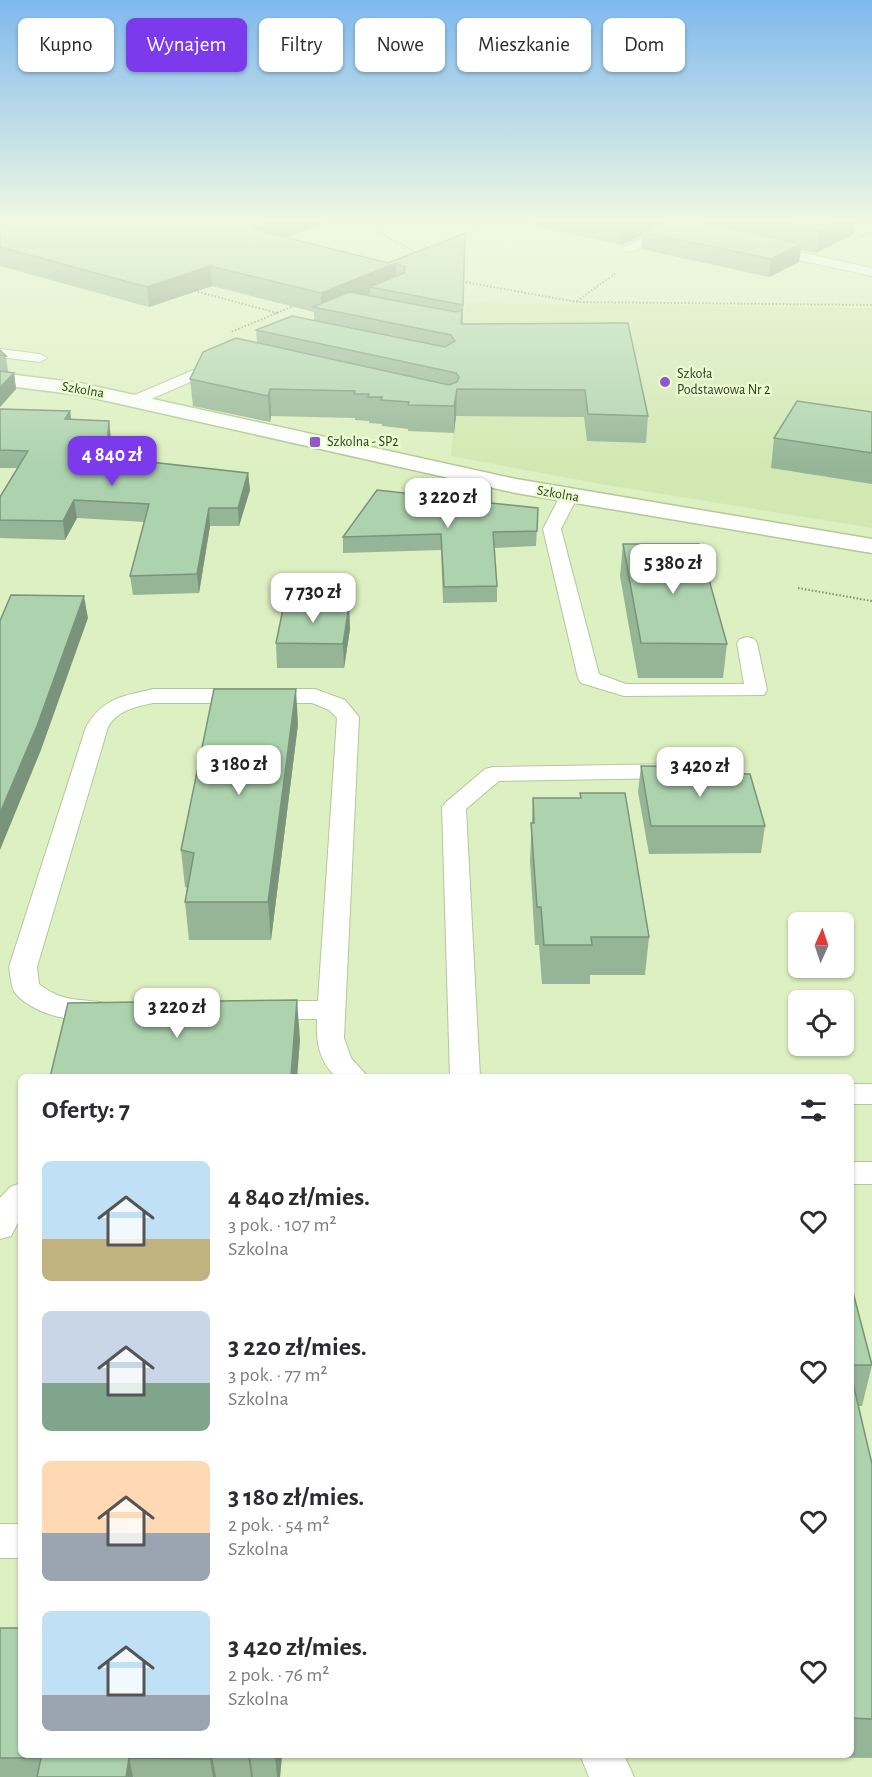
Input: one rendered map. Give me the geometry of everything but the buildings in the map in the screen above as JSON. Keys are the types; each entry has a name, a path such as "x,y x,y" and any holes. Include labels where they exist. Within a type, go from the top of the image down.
{"street":[{"name":"Szkolna","path":"0,379 80,389 136,400 516,486 872,546"}],"lane":[{"path":"0,353 40,358"},
{"path":"136,400 236,357"},
{"path":"569,496 552,529 589,678 624,690 756,690 747,643"},
{"path":"121,1011 75,1011 44,1002 26,988 23,967 97,727 104,716 121,704 153,696 315,696 337,705 348,717 330,1038 338,1062 350,1074"},
{"path":"465,1074 454,807 493,774 678,771"},
{"path":"237,1010 330,1010"},
{"path":"854,1094 872,1094"},
{"path":"854,1173 872,1173"},
{"path":"0,1227 3,1215 18,1198"},
{"path":"0,1541 18,1541"},
{"path":"602,1758 612,1777"}],"path":[{"path":"239,303 277,313"},
{"path":"668,303 872,305"},
{"path":"223,335 298,304"},
{"path":"798,588 872,601"}],"shaded area":[{"name":"Szkoła Podstawowa Nr 2","path":"465,303 872,308 872,528 601,484 451,456"}],"place":[{"name":"Szkoła Podstawowa Nr 2","path":"665,382"},
{"name":"Szkolna - SP2","path":"315,442"}]}
